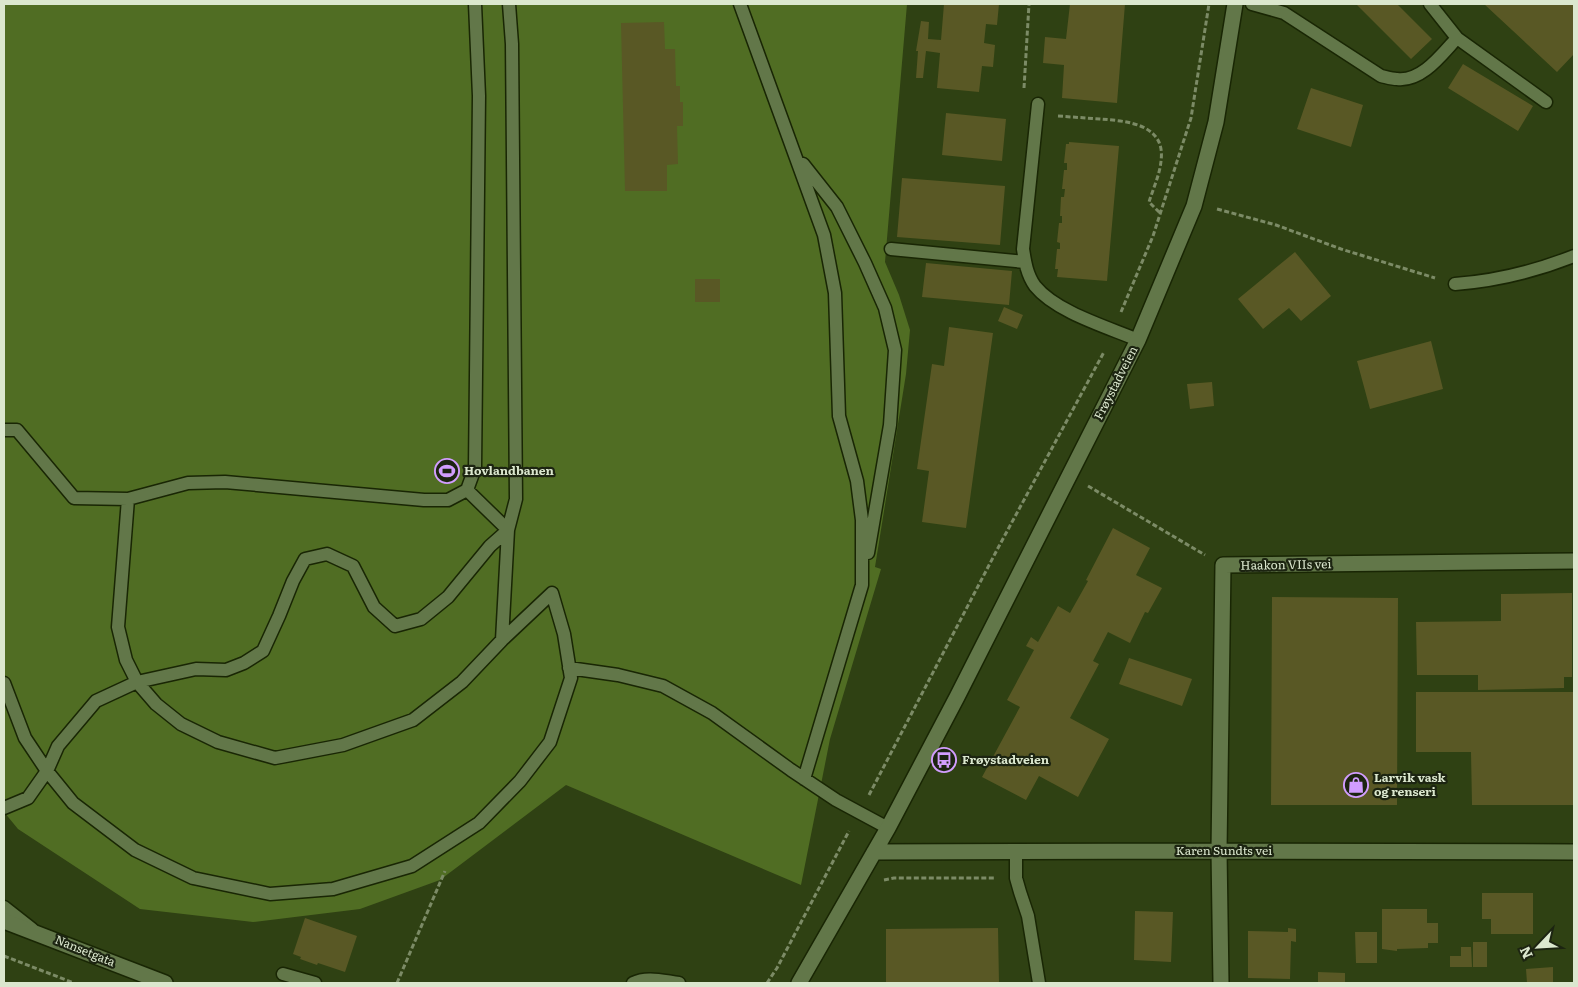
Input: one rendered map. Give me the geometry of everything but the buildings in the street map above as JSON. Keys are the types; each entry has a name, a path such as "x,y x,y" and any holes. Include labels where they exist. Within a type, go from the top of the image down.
{"street":[{"name":"Frøystadveien","path":"799,983 888,828 957,698 1138,340 1194,206 1216,122 1235,4"},
{"name":"Haakon VIIs vei","path":"1221,983 1219,851 1223,565 1574,561"},
{"name":"Karen Sundts vei","path":"874,852 1574,852"},
{"name":"Nansetgata","path":"4,921 166,983"}],"lane":[{"path":"4,430 17,430 74,498 128,499 188,483 225,482 424,500 448,500 466,490 475,468 479,96 475,4"},
{"path":"502,640 508,530 516,499 512,44 509,4"},
{"path":"740,4 824,235 835,293 839,416 857,481 862,520 862,585"},
{"path":"1252,4 1284,13 1381,76 1398,80 1414,76 1433,64 1457,38"},
{"path":"1430,4 1457,38 1546,102"},
{"name":"Frøystadveien","path":"1037,109 1023,249 1025,262 1034,284 1045,296 1061,307 1138,340"},
{"path":"795,154 837,207 885,308 895,350 890,425 862,585 804,779"},
{"path":"891,249 1025,262"},
{"path":"1455,284 1494,280 1554,264 1574,256"},
{"path":"466,490 508,530"},
{"path":"4,683 25,738 47,771 73,803 135,850 193,878 270,894 333,889 412,866 479,823 520,781 550,742 571,678 564,634 552,593 502,640 462,682 413,720 343,745 275,758 218,742 181,724 156,704 137,682 126,660 118,627 128,499"},
{"path":"4,808 28,798 47,771 58,746 96,701 137,682 196,669 226,670 244,663 263,651 293,581 305,559 327,554 353,566 374,607 395,626 421,618 448,597 490,546 508,530"},
{"path":"569,668 618,675 663,686 712,712 804,779 859,813 888,828"},
{"path":"1016,852 1016,878 1028,916 1039,983"},
{"path":"4,907 38,933"},
{"path":"283,974 316,983"},
{"path":"632,983 640,980 679,983"}],"path":[{"path":"1029,4 1023,102 1037,109 1128,121 1143,126 1154,134 1160,145 1161,161 1149,202 1160,213"},
{"path":"767,983 777,968 1104,351 1153,236 1190,118 1209,4"},
{"path":"1194,206 1233,213 1276,225 1341,249 1455,284"},
{"path":"1070,475 1223,565"},
{"path":"397,983 445,870"},
{"path":"880,882 894,878 1016,878"},
{"path":"4,956 74,983"}],"green space":[{"name":"Hovlandbanen","path":"4,4 907,4 885,262 899,295 910,330 906,374 875,567 881,569 830,739 801,885 566,785 440,880 360,909 253,922 140,909 18,829 4,812"}],"place":[{"name":"Hovlandbanen","path":"447,471"},
{"name":"Frøystadveien","path":"944,760"},
{"name":"Larvik vask og renseri","path":"1356,785"}]}
